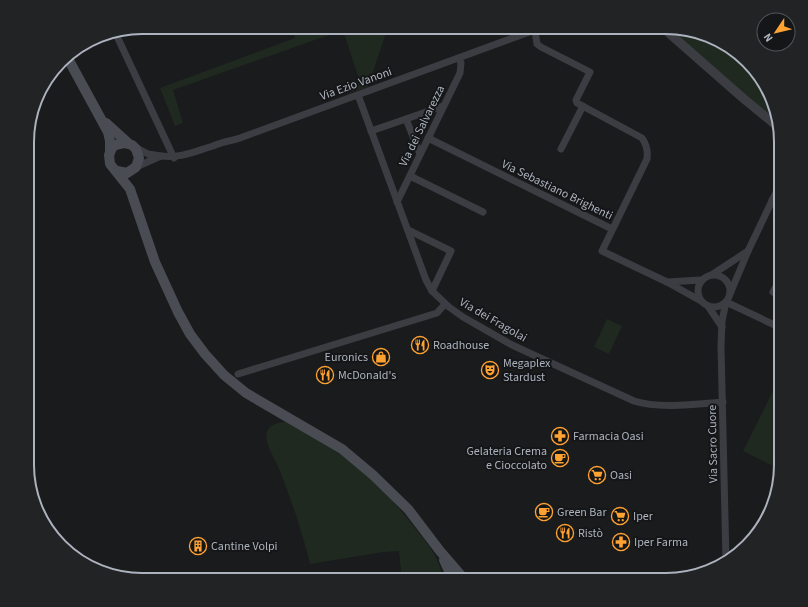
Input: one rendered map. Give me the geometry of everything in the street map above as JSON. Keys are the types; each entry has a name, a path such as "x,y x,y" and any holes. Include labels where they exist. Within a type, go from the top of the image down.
{"main road":[{"path":"70,62 108,132 110,141 110,152 108,159 110,164 130,189 154,262 178,312 190,334 204,354 224,375 246,393 342,449 373,475 408,509 459,573"},
{"path":"99,114 110,128 136,149 139,158 134,178 134,199"},
{"path":"110,152 116,145 130,144"},
{"path":"117,171 127,173 136,167"},
{"path":"440,551 450,573"}],"street":[{"name":"Via Ezio Vanoni","path":"130,144 148,154 174,158 187,155 214,145 240,138 527,34"},
{"path":"535,34 537,44 541,47 590,72 576,100 577,103 642,138 646,143 647,159 612,229"},
{"path":"670,34 744,99 772,121"},
{"path":"117,37 174,158"},
{"name":"Via dei Salvarezza","path":"397,202 460,73 462,63 459,58"},
{"name":"Via dei Fragolai","path":"358,95 426,280 432,291 445,304 463,317 512,345 634,401 655,405 723,402"},
{"path":"371,130 443,106"},
{"path":"561,149 583,106"},
{"path":"406,119 420,154"},
{"name":"Via Sebastiano Brighenti","path":"428,138 612,229 602,250 667,282 701,301"},
{"path":"136,167 161,156"},
{"path":"410,176 483,212"},
{"path":"708,306 716,307 726,302 748,250 774,196"},
{"path":"408,230 451,251 432,291"},
{"path":"722,327 708,306 701,301 697,288 701,280 708,275 713,274 748,250"},
{"path":"713,274 722,277 729,284 730,294"},
{"name":"Via Sebastiano Brighenti","path":"667,282 701,280"},
{"path":"726,302 774,325"},
{"name":"Via Sacro Cuore","path":"726,302 721,346 726,555"},
{"path":"238,374 437,313 445,304"}],"shaded area":[{"path":"294,34 332,34 173,90 183,123 175,126 160,88 295,38"},
{"path":"344,34 386,34 368,87 340,96 338,90 355,83 358,76"},
{"path":"673,34 687,36 707,42 732,56 747,71 760,88 768,109 768,116"},
{"path":"607,319 622,326 609,354 594,347"},
{"path":"774,389 774,466 743,451"},
{"path":"286,422 319,440 361,470 403,513 431,549 438,560 441,573 401,573 399,551 383,552 310,564 291,501 277,464 269,449 266,436 269,428 273,425"}],"place":[{"name":"Roadhouse","path":"420,345"},
{"name":"Euronics","path":"381,357"},
{"name":"Megaplex Stardust","path":"490,370"},
{"name":"McDonald's","path":"325,375"},
{"name":"Farmacia Oasi","path":"560,436"},
{"name":"Gelateria Crema e Cioccolato","path":"560,458"},
{"name":"Oasi","path":"597,475"},
{"name":"Green Bar","path":"544,512"},
{"name":"Iper","path":"620,516"},
{"name":"Ristò","path":"565,533"},
{"name":"Iper Farma","path":"621,542"},
{"name":"Cantine Volpi","path":"198,546"}]}
